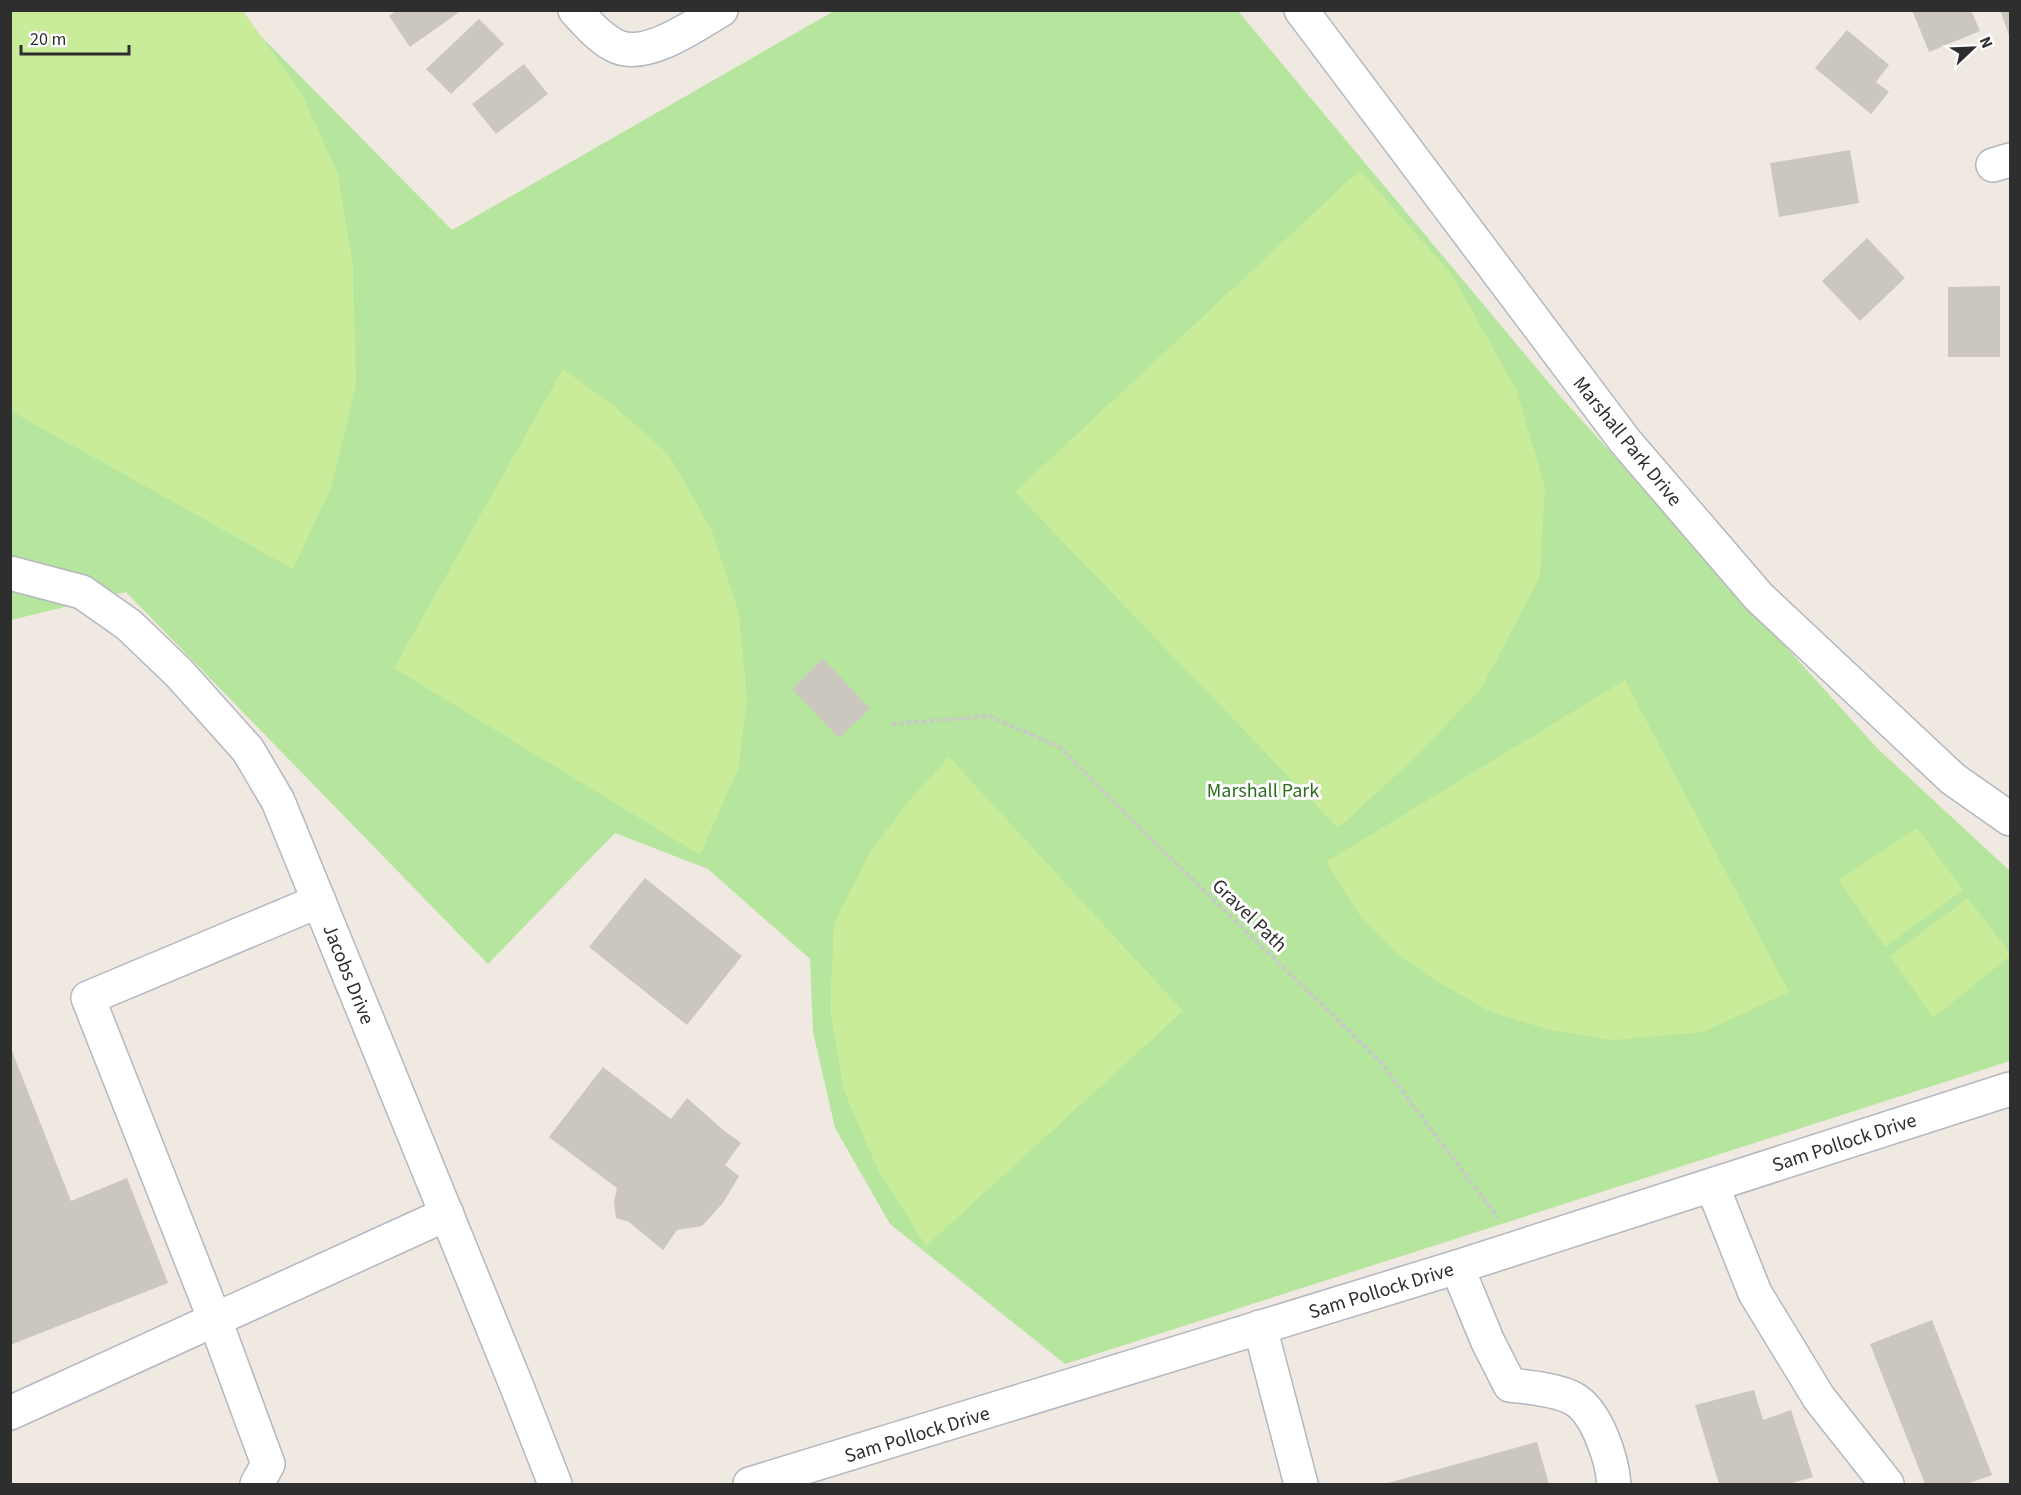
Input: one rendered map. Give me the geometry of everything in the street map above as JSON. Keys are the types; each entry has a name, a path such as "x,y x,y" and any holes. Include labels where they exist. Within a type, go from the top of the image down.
{"street":[{"path":"575,10 596,33 618,47 643,48 665,42 721,10"},
{"name":"Marshall Park Drive","path":"1301,10 1625,441 1759,597 1953,778 2010,819"},
{"name":"Jacobs Drive","path":"10,573 82,592 129,625 179,673 248,750 278,801 555,1485"},
{"path":"257,1485 268,1464 215,1320 88,998 319,901"},
{"name":"Sam Pollock Drive","path":"750,1485 1457,1267 2010,1089"},
{"path":"1712,1185 1755,1293 1819,1398 1887,1485"},
{"path":"10,1413 447,1214"},
{"path":"1457,1267 1488,1342 1510,1385 1573,1398 1588,1412 1606,1447 1614,1485"},
{"path":"1260,1327 1301,1485"}],"path":[{"name":"Gravel Path","path":"892,724 989,716 1060,747 1157,845 1378,1059 1520,1247"}],"green space":[{"path":"15,10 243,11 301,92 338,174 353,266 356,386 331,488 293,569 11,411 10,19"},
{"name":"Marshall Park","path":"10,11 236,11 452,230 834,11 1238,11 1559,395 1877,748 2010,871 2010,1061 1065,1364 890,1224 835,1128 813,1032 810,959 708,869 615,833 488,964 126,592 11,620"},
{"path":"1360,170 1452,275 1516,389 1545,487 1540,577 1481,689 1406,766 1338,828 1015,492"},
{"path":"563,369 614,406 669,455 712,531 739,614 747,699 738,769 700,855 394,668"},
{"path":"1625,680 1789,992 1703,1032 1614,1040 1550,1030 1489,1011 1436,981 1399,955 1361,917 1326,862"},
{"path":"949,757 1183,1011 926,1246 878,1170 844,1091 830,1010 834,923 870,852 907,803"},
{"path":"1917,828 1963,890 1885,947 1839,880"},
{"path":"1968,898 2010,956 1933,1018 1890,956"}],"building":[{"path":"397,10 462,10 410,47 389,16"},
{"path":"1912,10 1971,10 1980,31 1929,52"},
{"path":"2000,10 2010,10 2010,38"},
{"path":"479,19 504,44 451,94 426,69"},
{"path":"1847,30 1889,65 1876,82 1889,92 1871,114 1815,68"},
{"path":"524,64 548,94 496,134 472,104"},
{"path":"1850,150 1859,203 1779,217 1770,163"},
{"path":"1867,238 1905,278 1860,321 1822,281"},
{"path":"2000,286 2000,357 1948,357 1948,287"},
{"path":"823,658 870,709 839,738 792,689"},
{"path":"645,878 742,956 687,1025 589,947"},
{"path":"10,1046 71,1201 127,1178 168,1283 10,1345"},
{"path":"603,1067 671,1119 687,1098 741,1143 725,1165 739,1176 723,1203 702,1226 677,1230 663,1250 629,1222 616,1218 614,1202 617,1188 549,1137"},
{"path":"1932,1320 1992,1475 1967,1484 1925,1484 1870,1344"},
{"path":"1754,1390 1763,1420 1791,1410 1813,1477 1789,1484 1719,1484 1695,1405"},
{"path":"1537,1442 1549,1484 1384,1484"}]}
